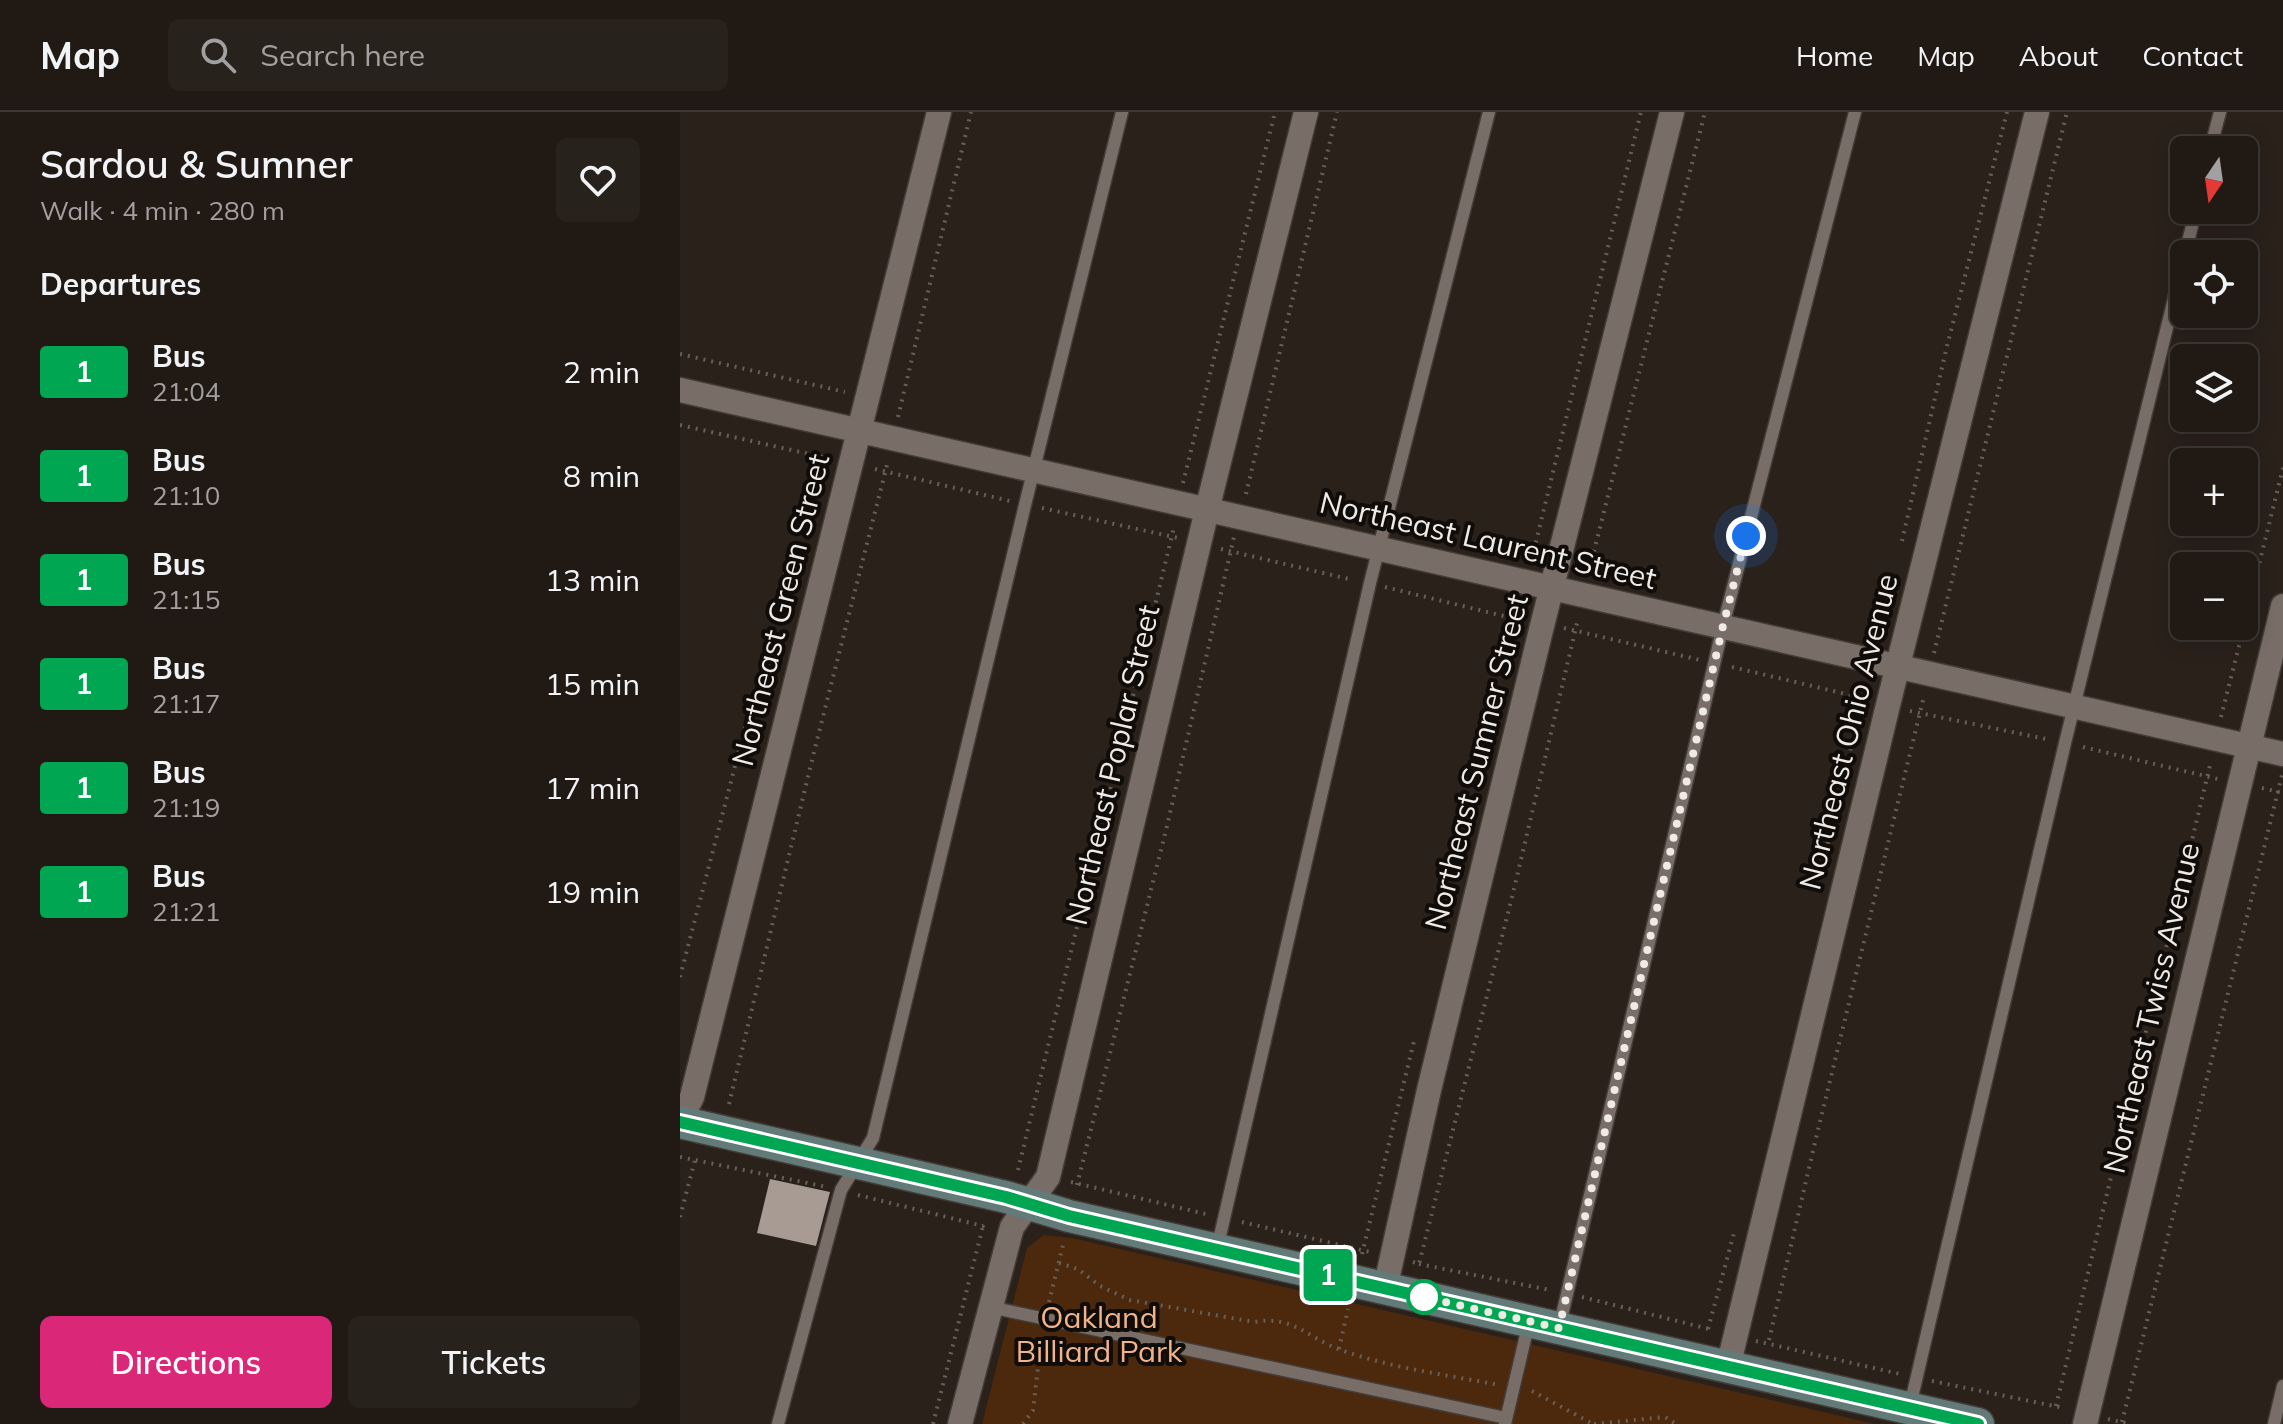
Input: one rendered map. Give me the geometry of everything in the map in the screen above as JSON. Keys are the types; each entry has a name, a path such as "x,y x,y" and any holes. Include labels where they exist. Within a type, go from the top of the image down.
{"main road":[{"path":"684,1113 858,1163 1029,1203 1069,1216 1978,1424"},
{"path":"1909,1409 1951,1424"}],"street":[{"name":"Northeast Green Street","path":"684,1113 869,398 939,112"},
{"name":"Northeast Poplar Street","path":"960,1424 1012,1227 1048,1177 1199,542 1306,112"},
{"name":"Northeast Sumner Street","path":"1385,1289 1429,1090 1542,626 1672,112"},
{"name":"Northeast Ohio Avenue","path":"1728,1367 1888,705 2037,112"},
{"name":"Northeast Laurent Street","path":"680,390 2283,754"},
{"name":"Northeast Twiss Avenue","path":"2086,1419 2283,606"}],"lane":[{"path":"778,1424 841,1190 873,1138 1122,112"},
{"path":"1217,1249 1378,549 1489,112"},
{"path":"990,1307 1505,1421 1513,1388 1544,1324 1566,1293 1723,626 1855,112"},
{"path":"2214,136 2220,112"},
{"path":"1909,1409 2065,743 2170,313"},
{"path":"2274,1424 2283,1386"}],"path":[{"path":"684,1113 729,1104 971,112"},
{"path":"1275,112 1018,1170 1363,1251 1392,1255 1419,1264 1566,1293 1735,1336 2056,1406 2086,1419 2129,1424"},
{"path":"1023,1424 1033,1410 1044,1320 1167,826 1337,112"},
{"path":"1419,1264 1705,112"},
{"path":"1900,553 1946,350 2007,112"},
{"path":"1769,1340 2067,112"},
{"path":"680,354 902,404"},
{"path":"680,425 1199,542 1542,626 1576,630 1920,713 2281,792"},
{"path":"680,977 816,456"},
{"path":"2258,569 2283,468"},
{"path":"2056,1406 2240,640"},
{"path":"2122,1422 2281,792 2283,772"},
{"path":"680,1217 695,1160"},
{"path":"933,1424 983,1226"},
{"path":"1059,1263 1078,1269 1100,1286 1130,1300 1254,1322 1269,1319 1286,1322 1339,1349 1405,1367 1532,1391 1594,1424 1665,1417 1676,1424"}],"green space":[{"name":"Oakland Billiard Park","path":"1044,1235 1072,1238 1875,1424 982,1424 1027,1248"}],"building":[{"path":"770,1179 830,1192 816,1246 757,1233"}],"bus line":[{"name":"1","path":"680,1122 1006,1197 1069,1216 1978,1424"}],"route":[{"path":"1424,1297 1414,1295 1559,1328 1746,536"}]}
